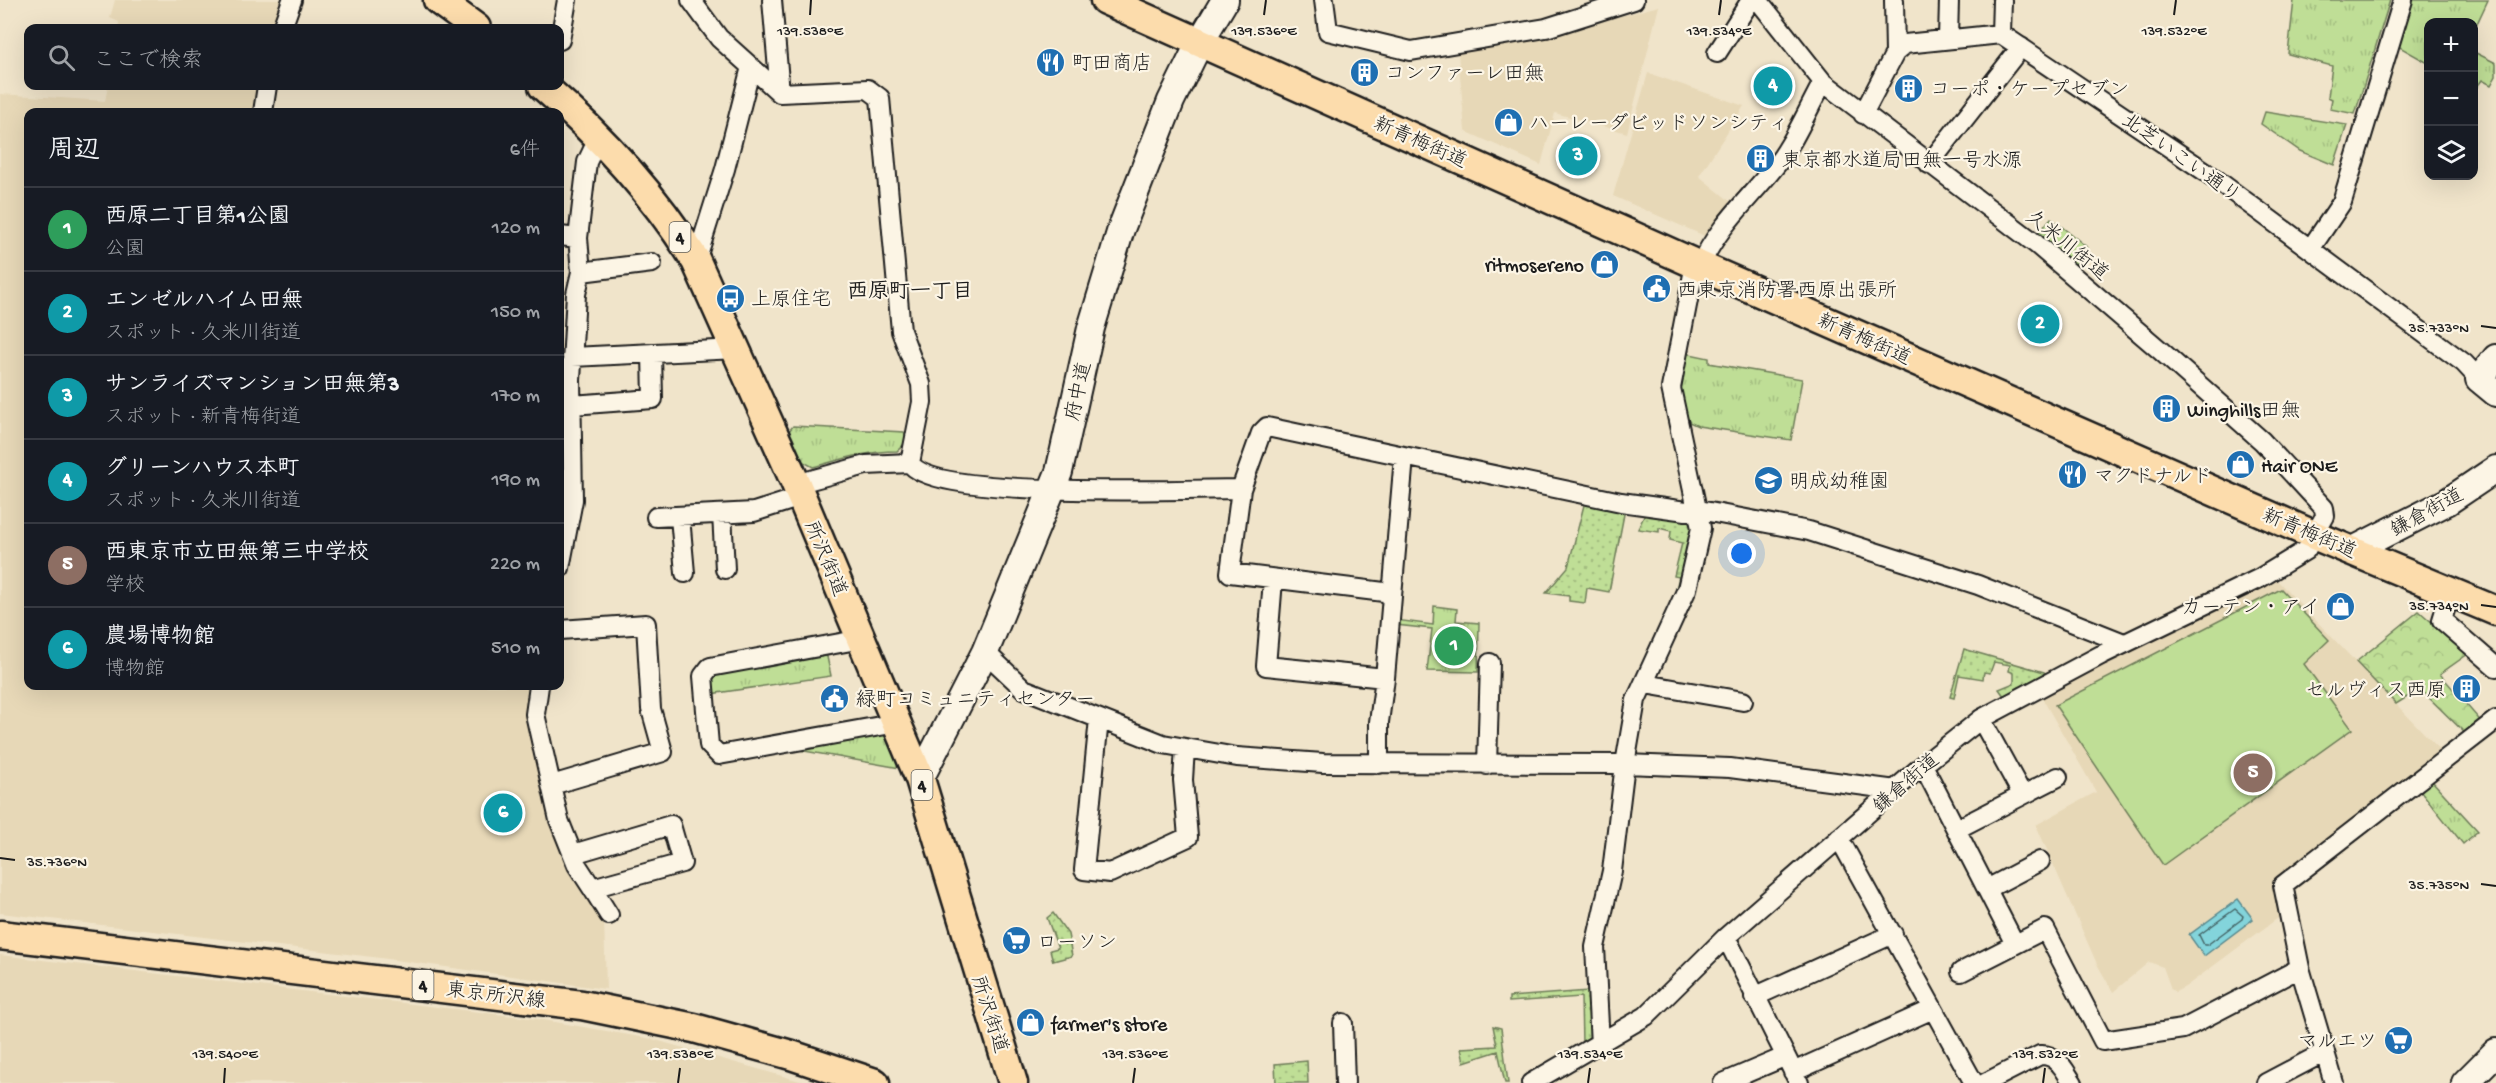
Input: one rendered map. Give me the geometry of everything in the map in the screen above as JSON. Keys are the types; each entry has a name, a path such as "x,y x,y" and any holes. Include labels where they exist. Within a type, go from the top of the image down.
{"main road":[{"path":"438,0 471,24"},
{"name":"新青梅街道","path":"1105,0 1698,265 2316,536 2451,590 2496,611"},
{"name":"所沢街道","path":"550,90 598,139 657,206 696,261 737,349 920,779 1013,1083"},
{"name":"東京所沢線","path":"0,935 582,1005 694,1028 791,1055 875,1083"}],"street":[{"path":"283,24 292,0"},
{"path":"563,24 567,0"},
{"path":"691,0 719,38 780,93 868,89 880,98 901,331 922,393 919,427 910,462 914,469 935,476 1052,491 1241,489"},
{"path":"772,0 780,93"},
{"name":"府中道","path":"920,779 985,652 1052,491 1065,450 1090,328 1122,228 1159,129 1200,42 1225,0"},
{"path":"1324,0 1328,31 1411,51 1546,28 1634,0"},
{"path":"1717,53 1751,0"},
{"name":"久米川街道","path":"1758,0 1823,82 2036,244 2262,441 2324,508 2325,516 2316,536"},
{"path":"1894,0 1895,53"},
{"path":"1948,39 1949,0"},
{"path":"1863,114 1895,53 1905,44 2001,34 2002,0"},
{"path":"2311,248 2342,201 2403,0"},
{"name":"北芝いこい通り","path":"2001,34 2206,172 2464,363 2488,386 2496,358"},
{"path":"1929,164 2021,47"},
{"path":"696,261 725,169 751,67"},
{"path":"1600,1045 1594,956 1612,871 1625,764 1636,700 1687,589 1701,528 1699,510 1671,388 1698,265 1710,244 1742,203 1774,169 1823,82"},
{"path":"264,108 266,90"},
{"path":"564,547 573,500 572,357 568,294 581,272 578,238 587,162 598,139"},
{"path":"564,236 578,238"},
{"path":"581,272 652,263"},
{"path":"572,357 737,349"},
{"path":"572,405 653,399 652,353"},
{"path":"1392,593 1230,573 1241,489 1261,433 1268,427 1621,502 1686,511 1699,510 1809,531 1978,585 2124,643"},
{"path":"1379,764 1379,722 1385,678 1404,457"},
{"path":"656,518 754,512 798,491 866,465 910,462"},
{"name":"鎌倉街道","path":"2354,550 2447,502 2496,469"},
{"path":"722,514 725,569"},
{"path":"680,517 685,573"},
{"name":"鎌倉街道","path":"1531,1083 1562,1075 1600,1045 1646,1016 1726,937 1923,765 1981,719 2124,643 2260,578 2306,550 2316,536"},
{"path":"1273,580 1266,666 1385,678"},
{"path":"2451,590 2442,620 2496,667"},
{"path":"552,784 663,752 651,709 646,624 564,630"},
{"path":"862,639 710,667 703,676 709,745 719,755 897,723"},
{"path":"985,652 1024,689 1163,744 1237,757 1379,764 1625,764 1730,768 1896,790"},
{"path":"1487,765 1490,663"},
{"path":"1645,684 1743,701"},
{"path":"538,690 535,714 559,820 577,865 609,915"},
{"path":"1099,719 1084,870 1110,873 1188,837 1183,780 1185,748"},
{"path":"1981,719 2022,794"},
{"path":"2334,1083 2300,968 2283,885 2496,720"},
{"path":"1923,765 2015,944"},
{"path":"1957,829 2058,777"},
{"path":"573,854 671,825 682,863 592,888"},
{"path":"1839,838 1974,1083"},
{"path":"1987,889 2040,861"},
{"path":"1961,972 2045,929 2103,1041 2183,1029 2300,968"},
{"path":"1754,997 1893,933"},
{"path":"1726,937 1792,1071"},
{"path":"1723,1083 1792,1071 1934,1009"},
{"path":"1343,1023 1345,1083"},
{"path":"2266,1083 2325,1052"},
{"path":"2465,1083 2496,1052"},
{"path":"1985,1083 2040,1055 2048,1054 2055,1057 2073,1083"}],"shaded area":[{"path":"115,0 283,0 274,24 119,24 119,22 110,18"},
{"path":"1659,6 1627,133 1555,113 1541,165 1465,131 1458,53 1537,38"},
{"path":"1648,73 1744,106 1699,176 1731,202 1707,237 1613,196"},
{"path":"107,90 256,90 252,108 24,108 24,690 536,690 547,779 604,918 606,989 373,957 0,913 0,94 105,101"},
{"path":"564,344 569,345 568,486 564,510"},
{"path":"2276,579 2445,755 2275,882 2282,915 2185,987 2175,992 2171,989 2163,967 2149,962 2113,992 2097,964 2036,825 2096,792 2041,696"},
{"path":"0,955 538,1019 652,1039 807,1083 0,1083"}],"green space":[{"path":"2294,0 2390,0 2355,114 2330,109 2332,99 2328,97 2332,66 2288,54"},
{"path":"2412,0 2488,0 2478,21 2478,18 2424,18 2424,61 2396,45"},
{"path":"2478,54 2496,63 2496,76 2491,85 2482,80 2478,86"},
{"path":"2265,112 2347,125 2334,165 2300,151 2261,124"},
{"path":"2051,218 2088,248 2074,266 2036,236"},
{"path":"1685,353 1709,358 1709,363 1802,379 1791,440 1698,426 1689,422 1679,393"},
{"path":"793,426 904,432 906,440 897,451 865,454 813,467 802,461 789,431"},
{"path":"1588,502 1625,509 1609,592 1587,588 1585,603 1569,601 1569,596 1546,593 1568,567 1584,505"},
{"path":"1646,512 1690,517 1694,522 1679,589 1676,589 1679,577 1674,576 1682,543 1670,540 1671,531 1659,528 1659,532 1638,529"},
{"path":"2281,589 2329,640 2304,664 2352,729 2163,865 2055,705"},
{"path":"1434,606 1457,609 1456,621 1479,623 1478,672 1427,671 1432,629 1396,625 1396,620 1433,625"},
{"path":"2419,611 2468,654 2440,674 2484,725 2468,736 2420,689 2396,704 2356,662"},
{"path":"1964,649 2046,674 2004,696 1999,689 2014,683 2014,673 2009,671 2010,665 1994,662 1990,673 1984,672 1983,679 1959,675 1954,698 1950,697"},
{"path":"826,652 831,676 710,694 713,672"},
{"path":"887,733 900,768 799,750"},
{"path":"2432,781 2478,831 2463,844 2420,790"},
{"path":"1053,913 1068,934 1072,956 1053,961 1050,950 1058,948 1047,918"},
{"path":"1588,991 1590,1036 1582,1044 1581,997 1509,1002 1509,997"},
{"path":"1493,1026 1501,1028 1508,1083 1505,1083 1498,1051 1464,1062 1461,1048 1497,1046"},
{"path":"1307,1061 1308,1083 1276,1083 1275,1064"}],"water":[{"path":"2238,899 2253,919 2204,956 2189,935"}],"place":[{"name":"町田商店","path":"1051,62"},
{"name":"コンファーレ田無","path":"1364,72"},
{"name":"グリーンハウス本町","path":"1773,86"},
{"name":"コーポ・ケープセブン","path":"1909,88"},
{"name":"ハーレーダビッドソンシティ","path":"1508,122"},
{"name":"サンライズマンション田無第3","path":"1578,156"},
{"name":"東京都水道局田無一号水源","path":"1761,159"},
{"name":"ritmosereno","path":"1605,264"},
{"name":"西東京消防署西原出張所","path":"1656,289"},
{"name":"上原住宅","path":"730,298"},
{"name":"エンゼルハイム田無","path":"2040,324"},
{"name":"Winghills田無","path":"2166,409"},
{"name":"Hair ONE","path":"2240,465"},
{"name":"マクドナルド","path":"2073,475"},
{"name":"明成幼稚園","path":"1768,480"},
{"name":"カーテン・アイ","path":"2341,606"},
{"name":"西原二丁目第1公園","path":"1454,646"},
{"name":"セルヴィス西原","path":"2467,689"},
{"name":"緑町コミュニティセンター","path":"835,698"},
{"name":"西東京市立田無第三中学校","path":"2253,773"},
{"name":"農場博物館","path":"503,813"},
{"name":"ローソン","path":"1016,941"},
{"name":"farmer's store","path":"1030,1023"},
{"name":"マルエツ","path":"2398,1040"}],"district":[{"name":"西原町一丁目","path":"910,290"}]}
